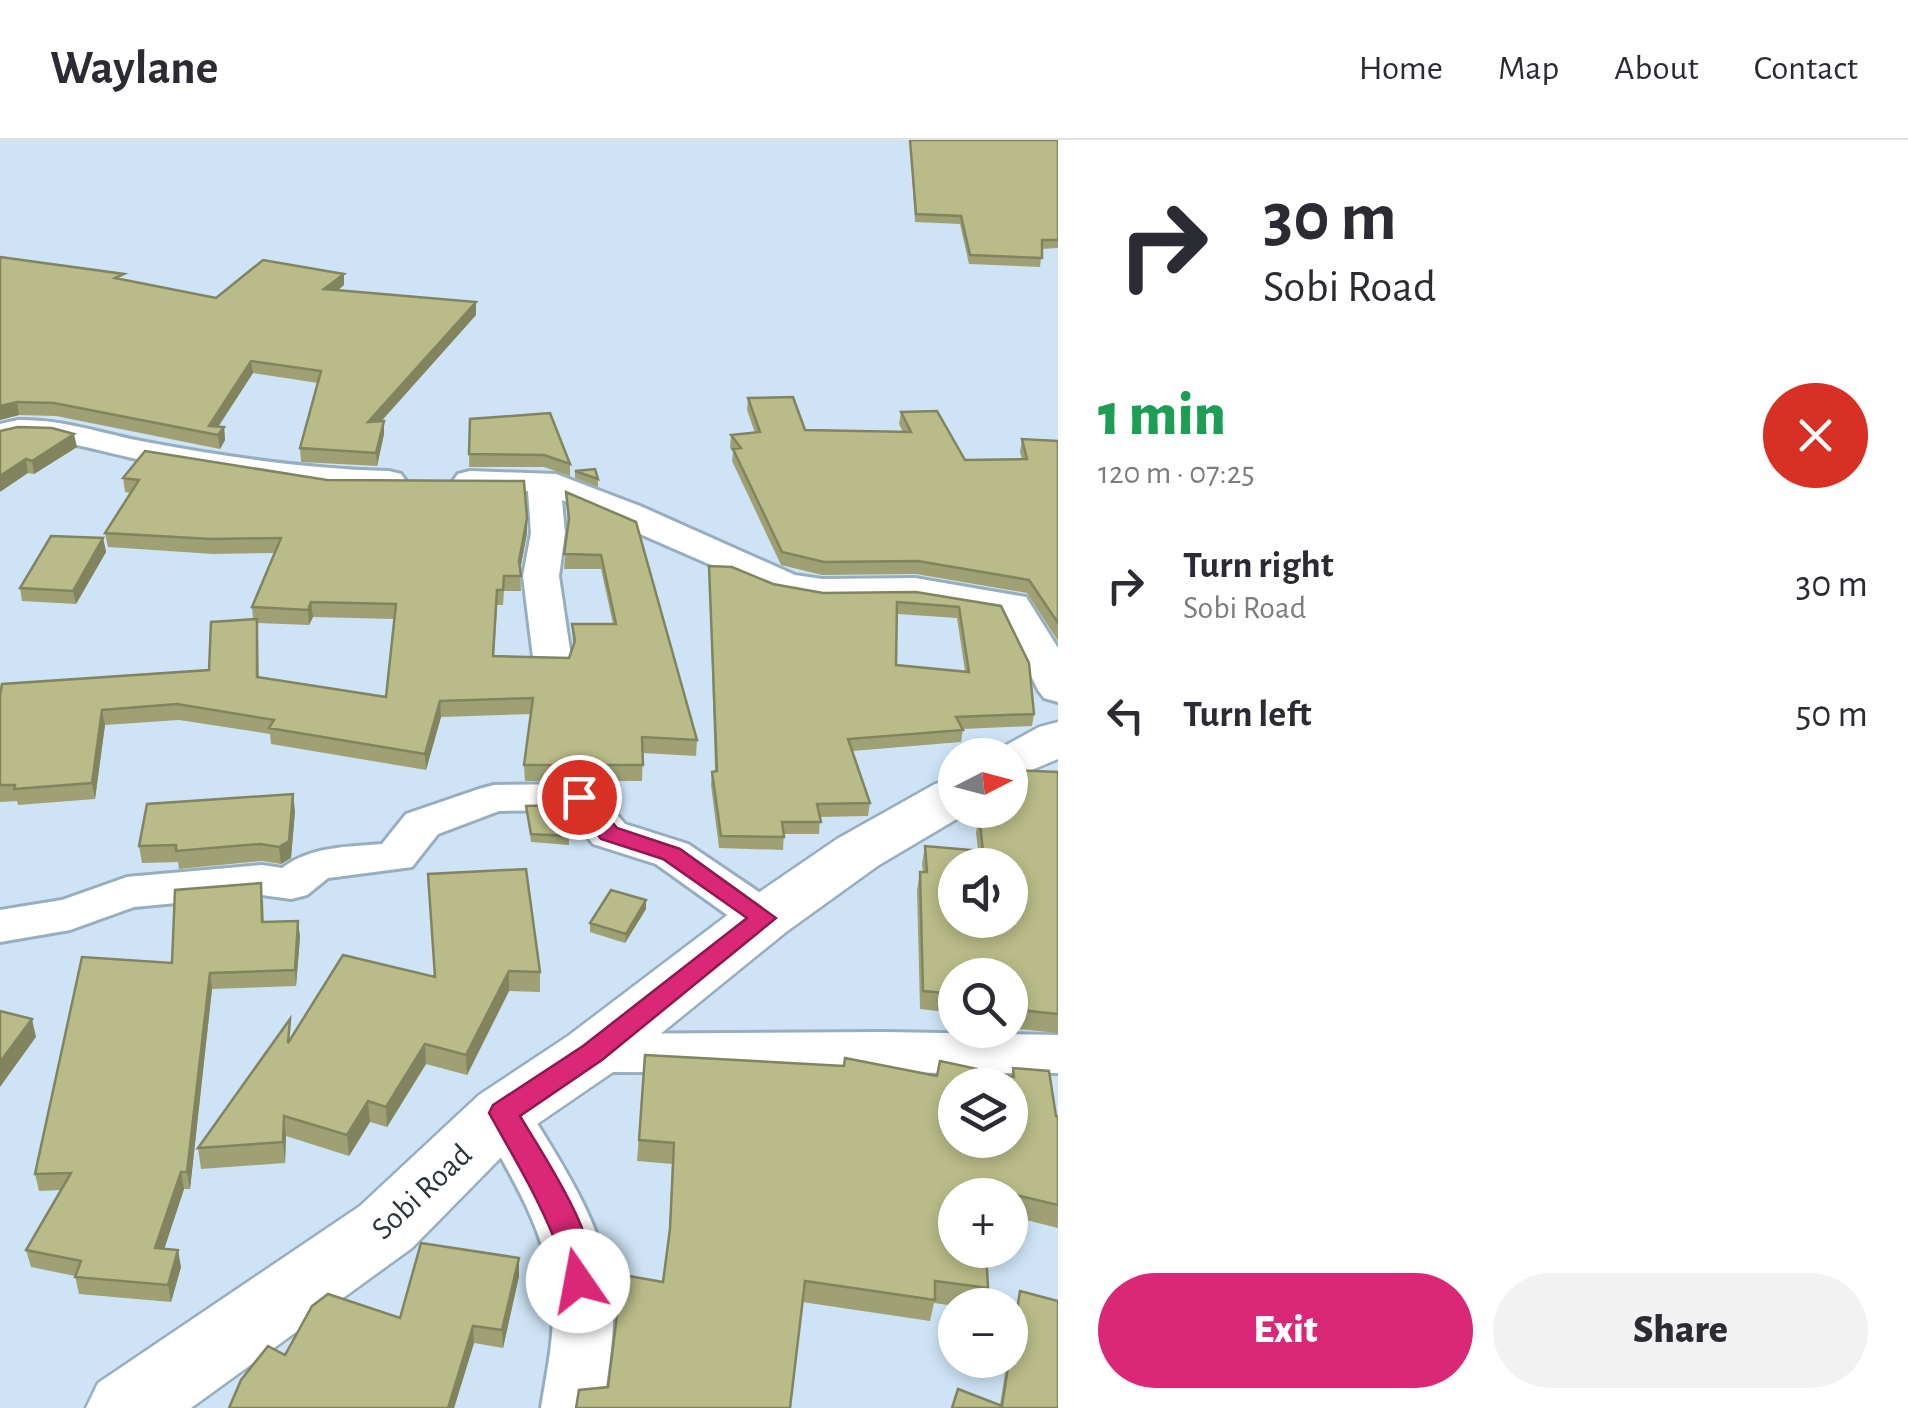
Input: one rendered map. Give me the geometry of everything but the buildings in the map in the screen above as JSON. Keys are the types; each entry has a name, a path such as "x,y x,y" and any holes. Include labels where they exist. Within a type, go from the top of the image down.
{"highway":[{"path":"1028,754 1058,738"},
{"name":"Sobi Road","path":"127,1408 386,1228 503,1113 592,1053 764,918 858,852 938,806"}],"street":[{"path":"0,434 18,428 55,429 94,441 328,480 544,482 664,528 786,584 822,590 915,589 1013,605 1029,627 1058,690"},
{"path":"544,482 548,533 541,576 552,657"},
{"path":"0,926 70,914 127,892 262,880 291,884 316,865 396,857 422,824 494,798 579,797 609,834 672,854 764,918"},
{"path":"592,1053 884,1050 1058,1054"},
{"path":"503,1113 547,1188 572,1244 584,1318 572,1408"}],"route":[{"path":"578,1281 572,1244 547,1188 503,1113 592,1053 764,918 672,854 609,834 579,797"}]}
